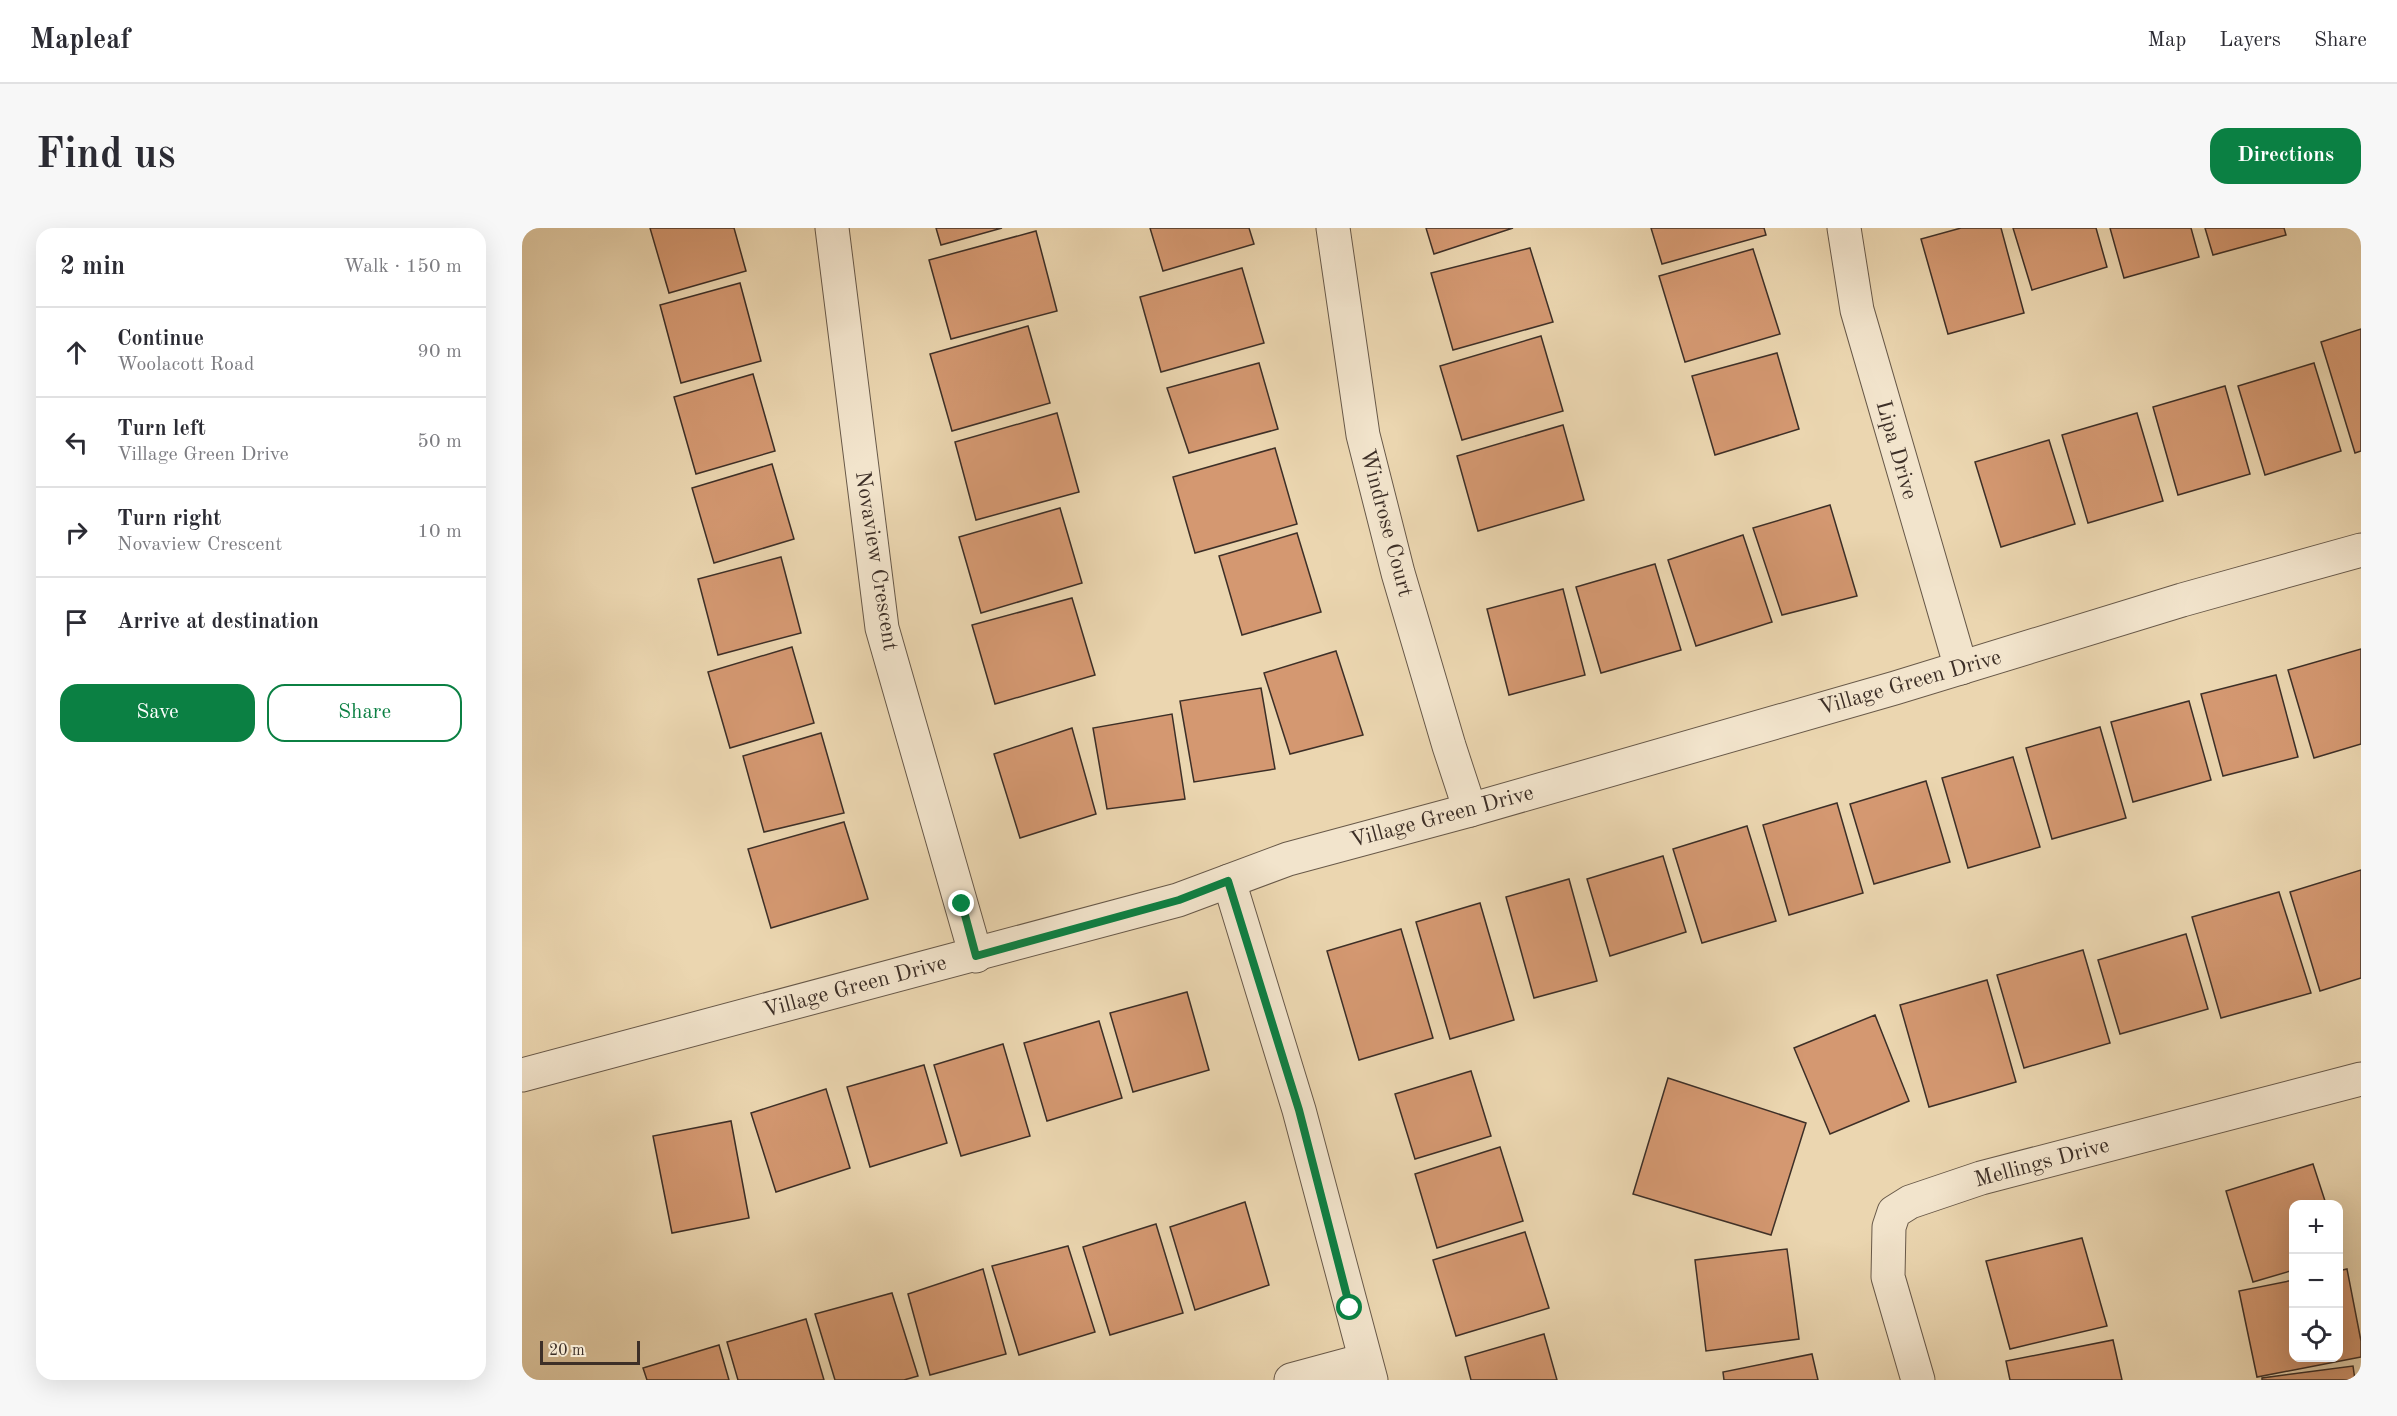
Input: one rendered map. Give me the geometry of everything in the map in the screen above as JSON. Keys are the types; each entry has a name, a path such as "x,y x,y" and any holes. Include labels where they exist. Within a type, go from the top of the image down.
{"street":[{"name":"Novaview Crescent","path":"832,228 882,628 976,956"},
{"name":"Windrose Court","path":"1333,228 1363,435 1398,573 1470,810"},
{"name":"Lipa Drive","path":"1844,228 1857,310 1961,668"},
{"name":"Village Green Drive","path":"522,1075 976,956 1179,900 1288,859 1470,810 1961,668 2182,600 2361,550"},
{"path":"1228,881 1299,1110 1368,1370 1291,1380"},
{"name":"Mellings Drive","path":"1918,1380 1888,1277 1889,1227 1894,1212 1910,1202 1981,1178 2361,1080"}],"building":[{"path":"650,228 734,228 746,271 669,293"},
{"path":"936,228 1002,228 941,245"},
{"path":"1150,228 1249,228 1254,244 1163,271"},
{"path":"1426,228 1513,228 1434,254"},
{"path":"1651,228 1764,228 1766,235 1662,264"},
{"path":"1961,228 2001,228 2024,313 1948,334 1921,239"},
{"path":"2013,228 2096,228 2107,267 2032,290"},
{"path":"2110,228 2191,228 2199,257 2124,278"},
{"path":"2205,228 2284,228 2286,235 2213,255"},
{"path":"1036,231 1057,311 951,339 929,260"},
{"path":"1530,248 1553,322 1453,350 1431,273"},
{"path":"1753,249 1780,334 1685,362 1659,276"},
{"path":"1242,268 1264,343 1161,372 1140,297"},
{"path":"740,283 761,361 681,383 660,305"},
{"path":"1028,326 1050,403 952,431 930,354"},
{"path":"2361,329 2361,451 2355,453 2321,342"},
{"path":"1541,336 1563,411 1462,440 1440,366"},
{"path":"1777,353 1799,429 1715,455 1692,376"},
{"path":"1259,363 1278,429 1189,453 1167,388"},
{"path":"2314,363 2341,451 2265,475 2238,386"},
{"path":"753,374 775,451 696,474 674,397"},
{"path":"2225,386 2250,474 2178,495 2153,407"},
{"path":"1057,413 1079,492 976,520 955,442"},
{"path":"2137,413 2163,501 2088,523 2062,435"},
{"path":"1563,425 1584,500 1478,531 1457,456"},
{"path":"2049,440 2075,524 2001,547 1975,462"},
{"path":"1275,448 1297,524 1195,553 1173,477"},
{"path":"772,464 794,539 714,563 692,488"},
{"path":"1830,505 1857,596 1782,615 1753,528"},
{"path":"1060,508 1082,583 981,613 959,537"},
{"path":"1297,533 1321,612 1242,635 1219,556"},
{"path":"1743,535 1772,622 1696,646 1668,560"},
{"path":"781,557 801,633 718,655 698,579"},
{"path":"1655,564 1681,650 1601,673 1576,587"},
{"path":"1563,589 1585,675 1509,695 1487,609"},
{"path":"1072,598 1095,675 995,704 972,625"},
{"path":"792,647 814,723 730,748 708,672"},
{"path":"2361,649 2361,744 2314,758 2288,670"},
{"path":"1336,651 1363,735 1290,754 1264,673"},
{"path":"2276,675 2298,757 2223,776 2201,694"},
{"path":"1261,688 1275,769 1194,782 1180,701"},
{"path":"2189,701 2211,780 2133,802 2111,722"},
{"path":"1172,714 1185,799 1107,809 1093,728"},
{"path":"2100,727 2126,818 2052,839 2026,748"},
{"path":"1072,728 1096,814 1020,838 994,754"},
{"path":"821,733 844,813 764,832 743,756"},
{"path":"2013,757 2040,847 1968,868 1942,778"},
{"path":"1926,781 1950,862 1874,884 1850,804"},
{"path":"1837,803 1863,893 1789,915 1763,825"},
{"path":"844,822 868,899 771,928 748,849"},
{"path":"1747,826 1776,921 1702,943 1673,849"},
{"path":"1663,856 1686,932 1610,956 1587,879"},
{"path":"2361,870 2361,978 2320,991 2290,892"},
{"path":"1569,879 1597,981 1534,998 1506,897"},
{"path":"2279,892 2311,993 2221,1018 2192,917"},
{"path":"1480,903 1514,1020 1450,1039 1416,922"},
{"path":"1401,929 1433,1038 1359,1060 1327,951"},
{"path":"2186,934 2208,1009 2120,1034 2098,960"},
{"path":"2083,950 2110,1043 2024,1068 1997,975"},
{"path":"1987,980 2016,1082 1929,1107 1900,1005"},
{"path":"1187,992 1209,1070 1133,1092 1110,1013"},
{"path":"1875,1015 1909,1101 1830,1134 1794,1048"},
{"path":"1099,1021 1122,1098 1047,1121 1024,1043"},
{"path":"1003,1044 1030,1136 961,1156 934,1065"},
{"path":"924,1065 947,1143 870,1167 847,1087"},
{"path":"1471,1071 1491,1136 1415,1159 1395,1094"},
{"path":"1668,1078 1806,1123 1771,1235 1633,1194"},
{"path":"826,1089 850,1168 776,1192 751,1113"},
{"path":"731,1121 749,1218 672,1233 653,1136"},
{"path":"1500,1147 1523,1221 1437,1248 1415,1174"},
{"path":"2313,1164 2325,1200 2289,1200 2289,1271 2253,1282 2226,1191"},
{"path":"1245,1202 1269,1285 1195,1310 1170,1227"},
{"path":"1156,1224 1183,1313 1110,1335 1083,1247"},
{"path":"1525,1232 1549,1308 1456,1336 1433,1260"},
{"path":"2082,1238 2107,1326 2010,1349 1986,1261"},
{"path":"1068,1246 1095,1332 1019,1355 992,1266"},
{"path":"1787,1249 1799,1339 1706,1351 1695,1260"},
{"path":"983,1269 1006,1354 930,1375 908,1294"},
{"path":"2347,1269 2361,1341 2361,1357 2343,1360 2343,1308 2343,1270"},
{"path":"2289,1281 2289,1362 2335,1362 2257,1377 2239,1291"},
{"path":"892,1293 918,1376 904,1380 835,1380 815,1314"},
{"path":"806,1319 824,1380 738,1380 727,1342"},
{"path":"1544,1334 1557,1380 1471,1380 1465,1357"},
{"path":"2113,1340 2122,1380 2010,1380 2006,1361"},
{"path":"719,1345 729,1380 647,1380 643,1368"},
{"path":"1812,1354 1818,1380 1724,1380 1723,1372"},
{"path":"2353,1366 2355,1380 2262,1380 2262,1378"}],"route":[{"path":"962,904 976,956 1179,900 1228,881 1299,1110 1350,1308"}]}
